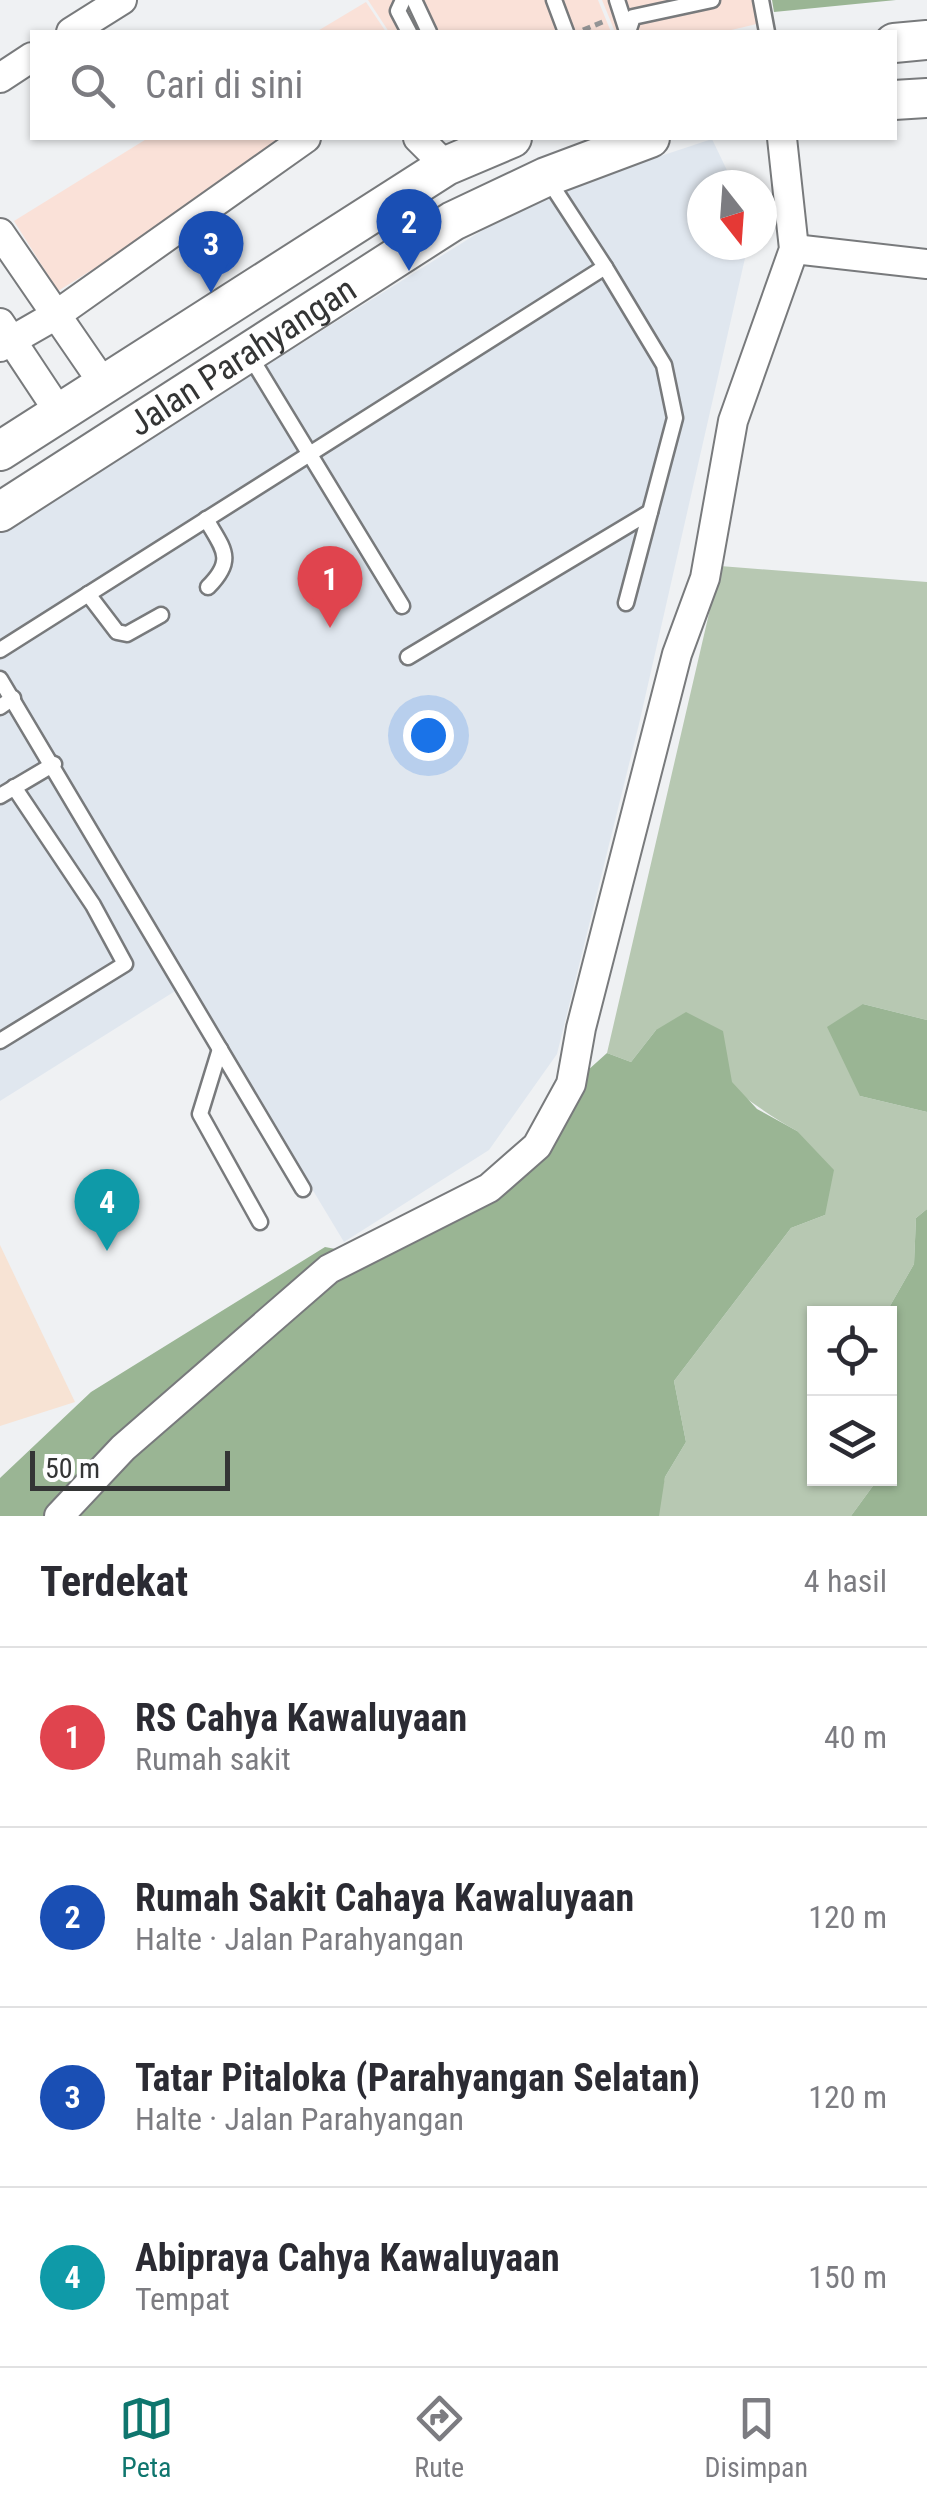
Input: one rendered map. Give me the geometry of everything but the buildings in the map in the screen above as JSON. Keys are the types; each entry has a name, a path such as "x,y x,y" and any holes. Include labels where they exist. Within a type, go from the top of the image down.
{"main road":[{"path":"897,43 927,40"},
{"path":"897,100 927,98"},
{"name":"Jalan Parahyangan","path":"0,512 249,356 453,221 546,178 645,140"},
{"name":"Jalan Parahyangan","path":"0,451 446,166 493,141"}],"street":[{"path":"74,30 107,4"},
{"path":"0,78 30,59"},
{"path":"59,412 4,337 56,314 303,140"},
{"path":"420,140 446,166"},
{"path":"59,1516 123,1448 328,1269 489,1188 537,1146 572,1084 582,1028 677,654 705,578 734,421 794,248 782,140"},
{"path":"0,233 103,383"},
{"path":"794,248 927,264"}],"lane":[{"path":"402,0 398,11 408,30"},
{"path":"414,0 428,30"},
{"path":"554,0 565,30"},
{"path":"616,0 627,30"},
{"path":"627,30 633,17 712,0"},
{"path":"761,0 767,30"},
{"path":"546,178 664,365 673,392 675,418 626,603"},
{"path":"0,650 605,267"},
{"path":"249,356 402,606"},
{"path":"408,658 650,512"},
{"path":"206,518 226,560 224,570 208,586"},
{"path":"88,594 117,632 128,634 161,615"},
{"path":"0,679 6,703 54,764 303,1189"},
{"path":"0,796 54,764"},
{"path":"0,1041 125,964 113,936 14,787"},
{"path":"220,1049 199,1104 200,1114 260,1222"}],"shaded area":[{"path":"368,0 598,0 610,30 388,30"},
{"path":"602,0 766,0 769,21 731,30 614,30"},
{"path":"366,2 385,30 319,30"},
{"path":"145,140 302,140 58,291 14,221"},
{"path":"712,140 727,170 687,170 687,260 745,260 639,724 557,1054 489,1150 344,1242 188,983 0,1101 0,532 534,198"},
{"path":"0,1245 75,1402 0,1426"}],"green space":[{"path":"772,0 896,0 774,12"},
{"path":"720,566 927,582 927,1020 863,1004 860,1096 927,1112 927,1209 916,1218 914,1264 890,1306 807,1306 807,1486 873,1486 851,1516 659,1516 665,1477 686,1442 674,1381 791,1228 825,1215 797,1131 656,1030 631,1062 607,1053"},
{"path":"863,1004 927,1020 927,1112 860,1096 827,1027"},
{"path":"686,1012 723,1031 732,1082 757,1109 797,1131 834,1170 825,1215 791,1228 674,1381 686,1442 665,1477 659,1516 0,1516 0,1478 91,1392 325,1247 378,1257 507,1177 557,1098 607,1053 631,1062 656,1030"},
{"path":"927,1209 927,1516 851,1516 873,1486 897,1486 897,1306 890,1306 914,1264 916,1218"}],"place":[{"name":"Rumah Sakit Cahaya Kawaluyaan","path":"409,271"},
{"name":"Tatar Pitaloka (Parahyangan Selatan)","path":"211,293"},
{"name":"RS Cahya Kawaluyaan","path":"330,628"},
{"name":"Abipraya Cahya Kawaluyaan","path":"107,1251"}]}
